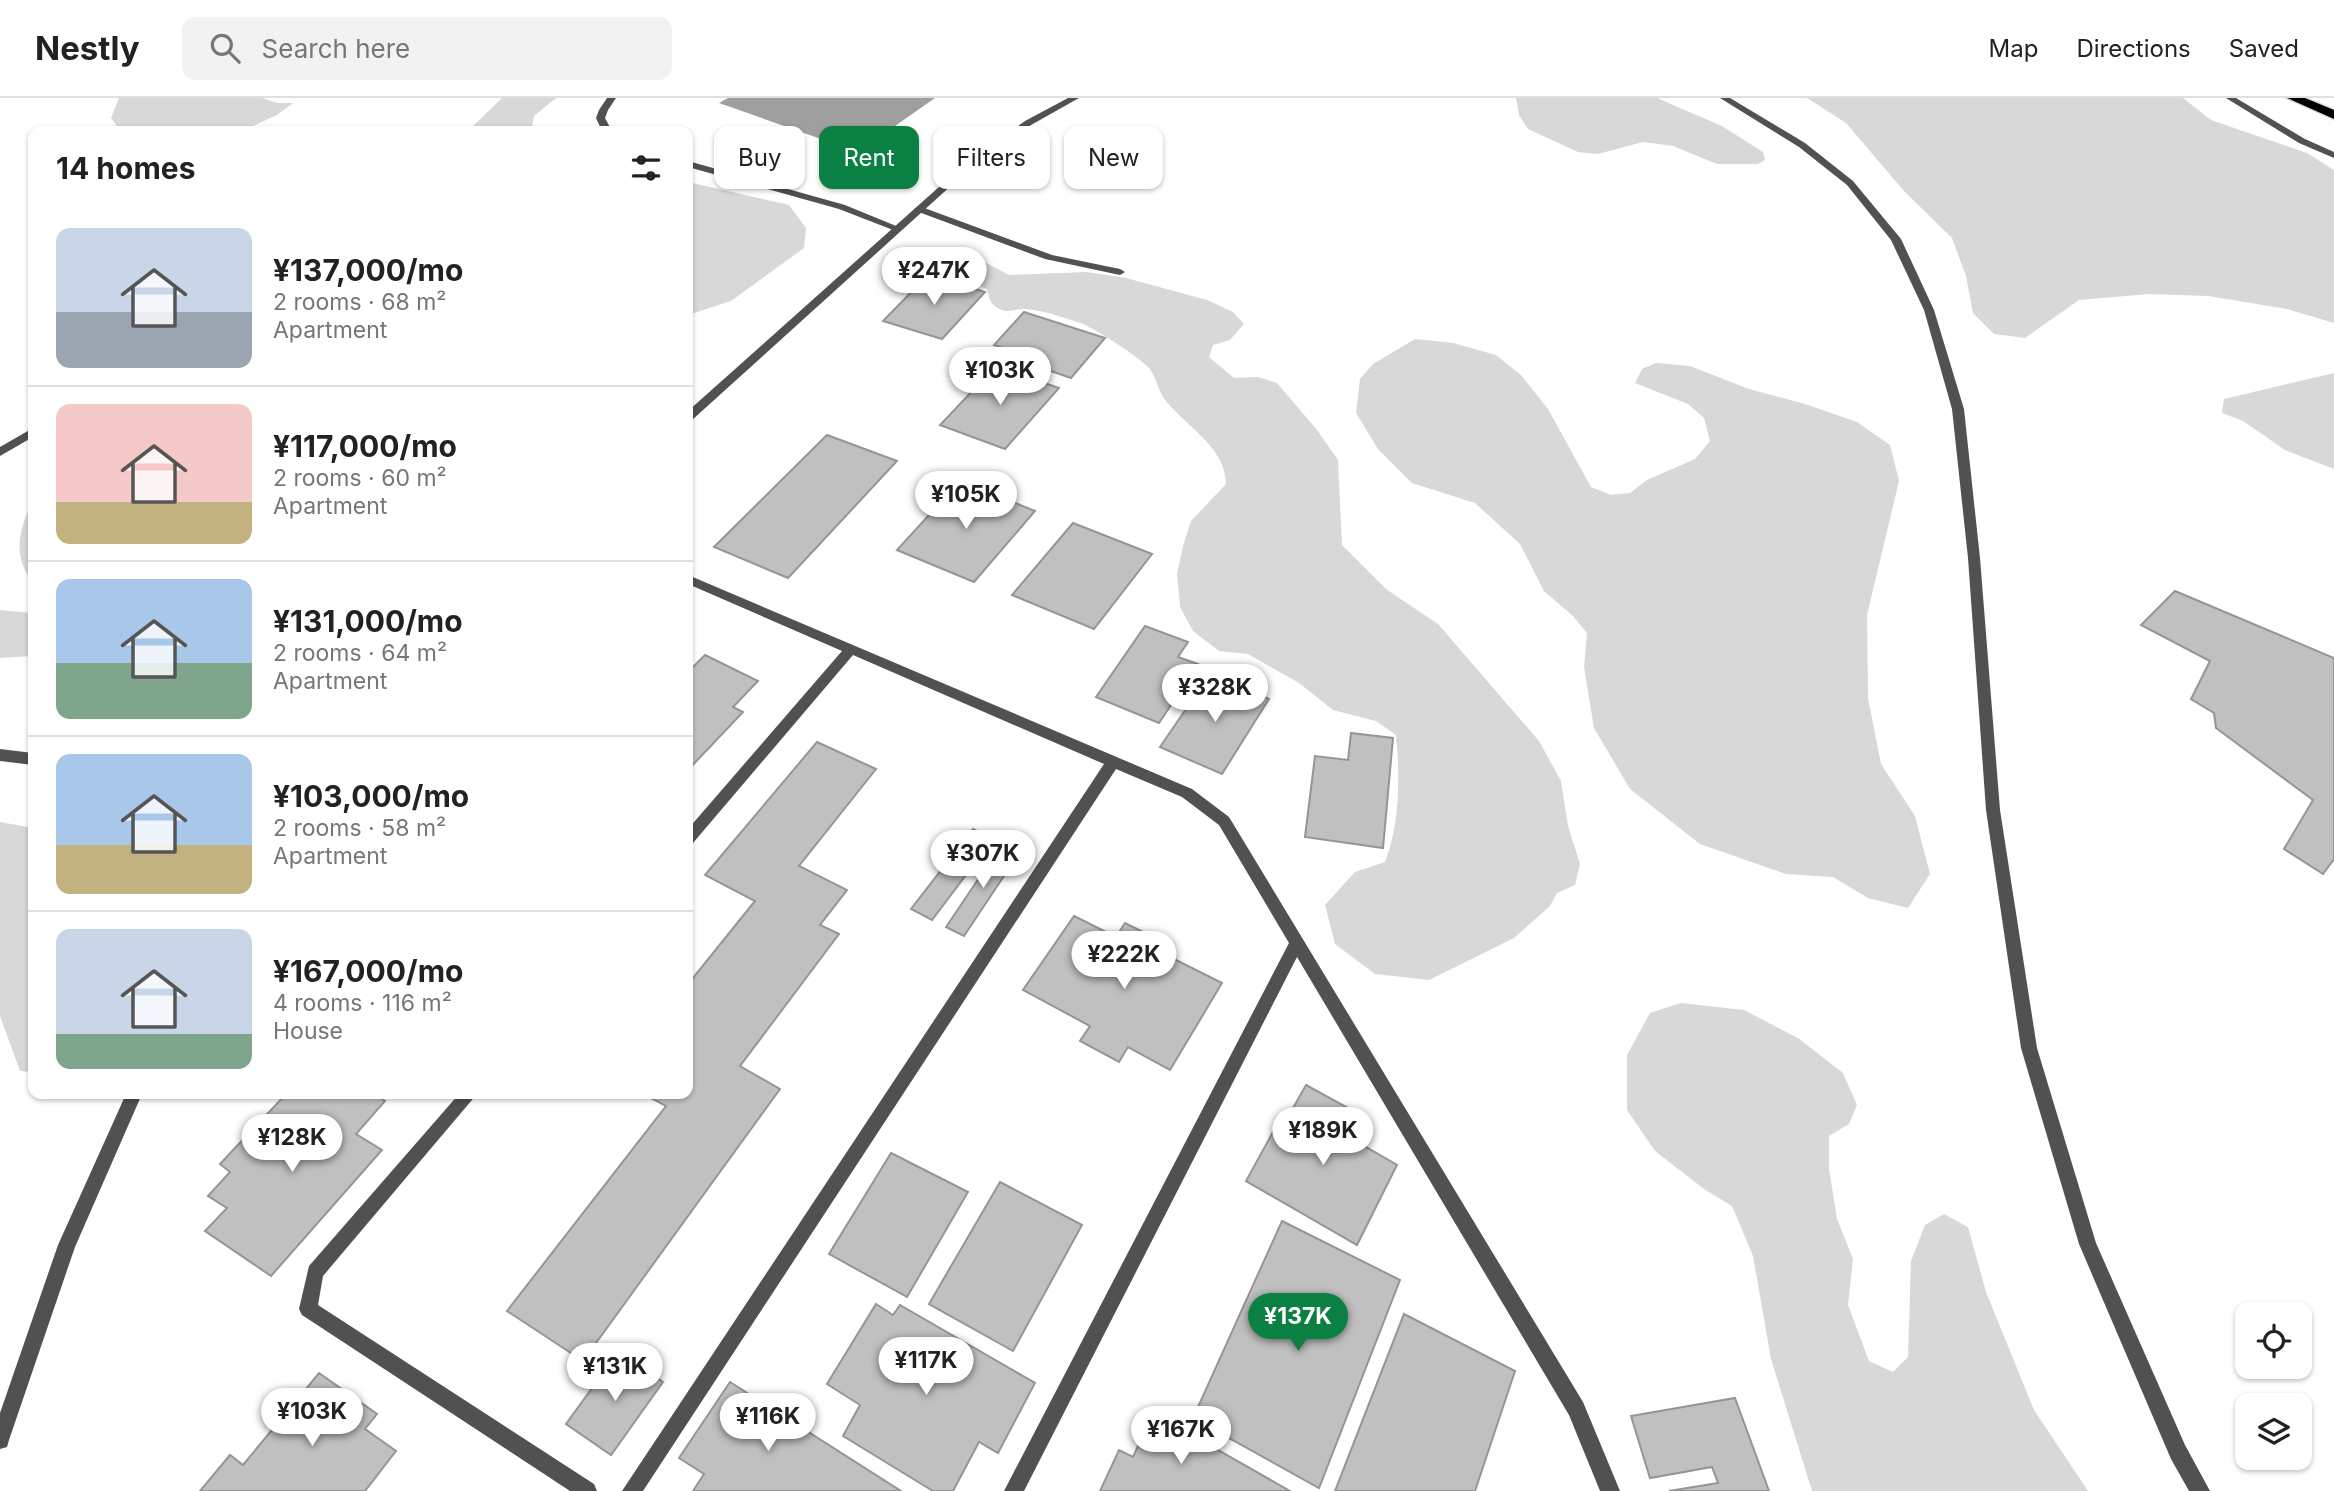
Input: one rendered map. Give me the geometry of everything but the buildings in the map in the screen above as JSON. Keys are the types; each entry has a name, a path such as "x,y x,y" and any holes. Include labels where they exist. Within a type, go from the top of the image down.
{"highway":[{"path":"2294,98 2334,115"}],"street":[{"path":"604,126 600,119 602,110 612,98"},
{"path":"693,412 961,172 1028,123 1075,98"},
{"path":"1724,98 1802,145 1850,183 1896,239 1929,310 1958,408 1974,558 1993,810 2029,1048 2088,1244 2178,1452 2200,1491"},
{"path":"2231,98 2302,141 2334,155"},
{"path":"693,165 842,207 896,228"},
{"path":"919,209 1049,257 1120,272"},
{"path":"0,452 28,435"},
{"path":"693,581 1187,793 1224,821 1576,1409 1610,1491"},
{"path":"693,833 852,648"},
{"path":"0,755 28,758"},
{"path":"632,1491 1113,762"},
{"path":"1014,1491 1296,944"},
{"path":"0,1440 68,1245 104,1154 132,1099"},
{"path":"465,1099 316,1272 308,1309 587,1491"}],"shaded area":[{"path":"119,98 262,98 278,103 293,103 277,115 253,126 117,126 111,118"},
{"path":"502,98 556,98 534,116 532,126 473,126"},
{"path":"728,98 935,98 895,126 819,126 819,138 805,133 805,126 784,126 719,103"},
{"path":"1516,98 1657,98 1722,126 1763,152 1765,160 1758,164 1717,164 1673,146 1643,142 1598,154 1578,152 1528,129 1519,115"},
{"path":"1807,98 2183,98 2211,120 2307,153 2334,170 2334,323 2287,309 2208,296 2149,294 2079,300 2025,338 1994,334 1973,313 1966,276 1952,238 1904,191 1846,123"},
{"path":"693,183 789,205 806,228 804,248 731,301 693,313"},
{"path":"946,252 973,256 1009,275 1087,272 1126,278 1207,300 1233,312 1244,324 1230,340 1213,345 1209,357 1234,378 1258,377 1277,383 1317,430 1338,460 1342,545 1386,589 1438,624 1539,741 1561,781 1568,826 1580,864 1575,885 1557,893 1550,906 1514,938 1429,980 1375,974 1335,944 1325,905 1355,872 1385,862 1390,847 1398,799 1396,735 1376,721 1333,710 1299,683 1248,654 1219,651 1193,631 1180,607 1177,574 1191,521 1226,484 1224,471 1213,449 1166,401 1152,372 1136,357 1083,324 1034,310 1000,309 991,301 987,289 943,272 934,263 937,257"},
{"path":"1415,339 1453,343 1496,355 1521,375 1548,409 1591,487 1611,495 1630,493 1647,480 1695,459 1710,441 1704,418 1688,404 1635,383 1642,369 1656,363 1690,366 1749,389 1857,422 1890,445 1899,481 1867,615 1868,698 1881,764 1915,816 1930,874 1908,908 1868,898 1833,877 1786,874 1700,844 1630,789 1594,728 1584,667 1587,633 1573,616 1544,591 1520,544 1475,503 1412,483 1378,449 1356,413 1360,379 1373,364"},
{"path":"2334,373 2334,469 2285,450 2243,421 2222,413 2224,399"},
{"path":"28,513 28,576 20,553"},
{"path":"0,610 28,613 28,656 0,658"},
{"path":"0,822 28,827 28,1072 20,1071 0,1016"},
{"path":"1681,1003 1744,1010 1798,1038 1843,1073 1857,1105 1849,1124 1829,1136 1829,1169 1837,1219 1853,1259 1848,1305 1869,1361 1893,1372 1908,1357 1911,1261 1925,1225 1944,1214 1968,1227 1986,1292 2034,1410 2088,1491 1812,1491 1771,1359 1753,1256 1732,1206 1704,1189 1655,1151 1627,1110 1627,1055 1650,1013"}]}
